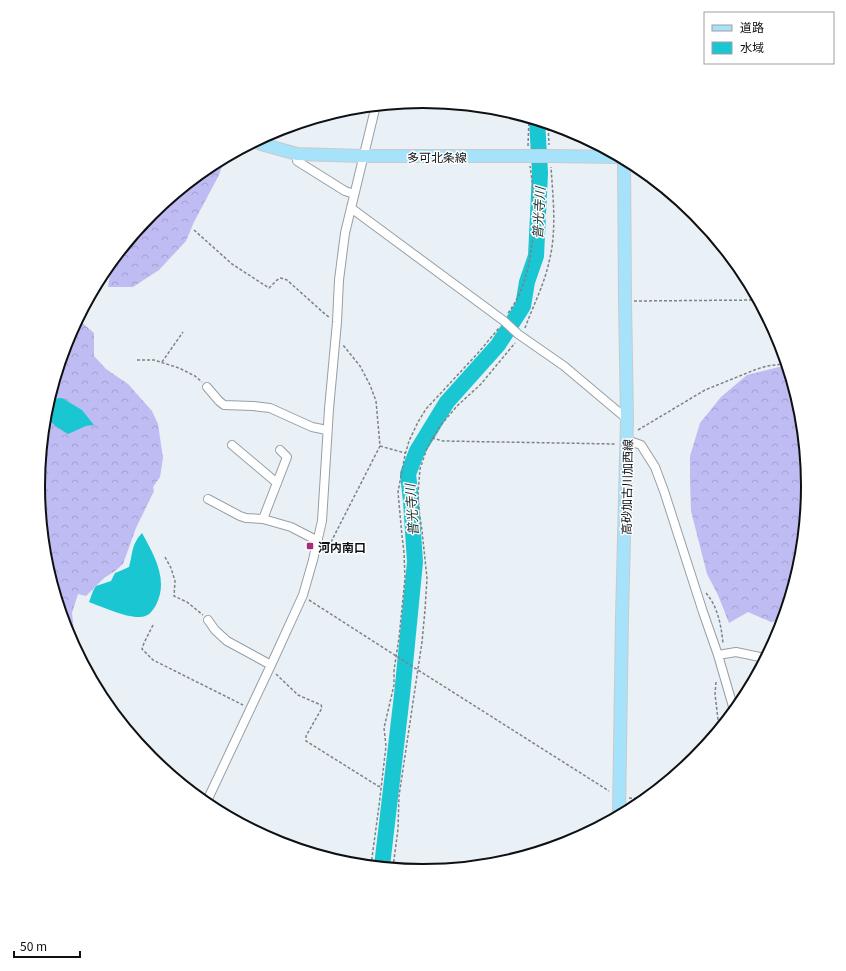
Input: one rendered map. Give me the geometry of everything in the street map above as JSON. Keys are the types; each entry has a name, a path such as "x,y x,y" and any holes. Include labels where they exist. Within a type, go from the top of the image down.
{"main road":[{"name":"多可北条線","path":"261,144 297,154 363,156 610,157"},
{"name":"高砂加古川加西線","path":"619,809 627,439 624,165"}],"street":[{"path":"209,797 303,596 313,560 322,521 327,430 337,322 339,280 345,233 374,111"},
{"path":"297,154 297,161 345,192 354,194"},
{"path":"351,208 520,335 564,366 627,419"},
{"path":"207,387 224,405 270,408 312,427 327,430"},
{"path":"627,439 641,445 656,467 694,584 722,654 722,668 732,703"},
{"path":"232,445 277,483"},
{"path":"262,519 287,457 280,450"},
{"path":"208,499 240,516 262,519 291,527 327,549"},
{"path":"208,620 215,630 227,641 270,668"},
{"path":"722,654 736,652 760,657"}],"path":[{"path":"372,860 386,746 384,728 394,685 394,670 397,657 405,578 398,492 405,453 418,422 426,409 478,353 504,322 521,288 528,269 534,227 529,123"},
{"path":"393,862 398,829 399,796 425,618 427,578 419,510 418,494 420,469 427,448 440,426 457,406 481,384 511,349 520,335 537,298 549,263 554,219 548,129"},
{"path":"194,230 232,264 269,288 281,278 287,280 326,315 337,322"},
{"path":"625,301 752,300"},
{"path":"162,363 182,332"},
{"path":"327,549 380,446 376,401 370,385 360,366 350,352 340,341 335,340"},
{"path":"137,360 154,360 179,368 195,376 207,387"},
{"path":"432,438 443,441 627,439 636,431 705,390 757,369 781,364"},
{"path":"380,446 405,453"},
{"path":"165,557 171,568 175,581 174,596 187,602 208,620"},
{"path":"694,584 700,585 716,608 722,634 722,654"},
{"path":"303,596 619,798 635,799"},
{"path":"153,625 142,649 153,660 250,709"},
{"path":"270,668 298,695 321,704 322,708 306,736 306,741 378,786 382,787"},
{"path":"718,722 715,694 717,673 722,668"}],"green space":[{"path":"222,165 219,175 194,222 186,241 159,270 133,287 108,287 110,274 123,255 156,218 174,201"},
{"path":"82,323 94,333 94,356 106,369 128,384 152,411 158,424 163,458 160,477 153,487 154,491 136,528 123,564 104,578 86,596 78,594 72,613 74,629 65,607 52,559 48,535 45,486 48,436 52,412 65,364"},
{"path":"782,366 794,412 798,436 801,486 800,510 794,559 781,607 775,621 771,622 748,612 729,623 718,595 707,574 691,511 690,456 700,423 721,397 747,375"}],"water":[{"path":"62,398 82,410 94,425 86,426 68,434 61,430 51,421 55,399"},
{"path":"142,533 155,559 161,586 160,596 150,614 140,617 128,616 89,602 96,586 111,581 115,573 129,567 134,545"}],"waterway":[{"name":"普光寺川","path":"383,861 402,695 415,562 408,474 417,451 447,402 498,345 523,306 527,282 536,256 540,173 537,125"}],"place":[{"name":"河内南口","path":"310,546"}]}
